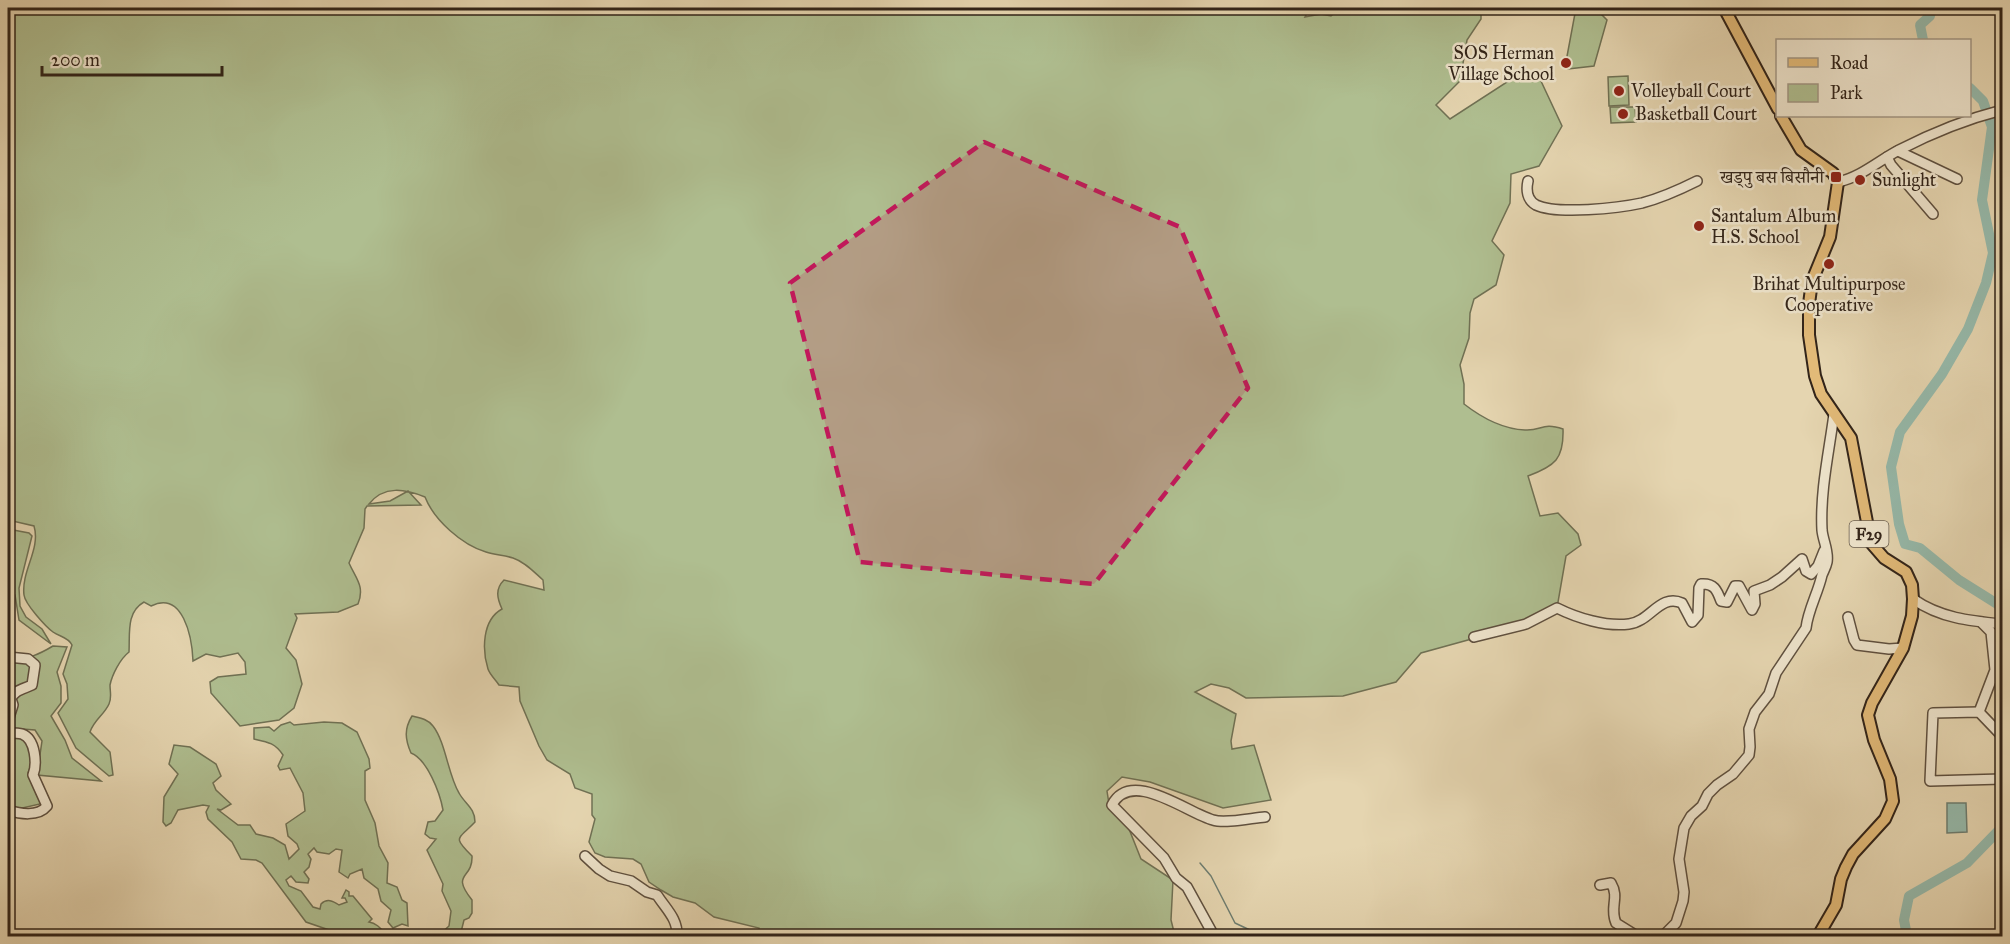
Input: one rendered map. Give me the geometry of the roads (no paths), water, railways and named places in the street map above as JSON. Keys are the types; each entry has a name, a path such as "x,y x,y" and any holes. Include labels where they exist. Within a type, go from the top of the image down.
{"main road":[{"path":"1725,8 1776,105"},
{"path":"1782,117 1801,150 1833,173 1838,182"},
{"name":"F29","path":"1818,936 1836,905 1841,879 1853,854 1885,819 1893,801 1890,779 1874,740 1868,715 1904,648 1912,616 1913,599 1912,585 1906,572 1884,558 1871,543 1851,438 1817,386 1809,335 1809,304 1812,281 1830,237 1838,182"}],"street":[{"path":"1838,182 1852,179 1887,157 1935,133 2002,110"},
{"path":"1898,151 1957,179"},
{"path":"1887,157 1891,165 1933,214"},
{"path":"1528,181 1526,187 1529,199 1537,205 1590,211 1640,203 1665,196 1697,181"},
{"path":"1663,936 1676,923 1683,901 1684,892 1679,859 1684,828 1691,816 1702,806 1708,794 1733,774 1749,755 1749,729 1755,712 1769,694 1776,673 1806,628 1827,566 1828,553 1822,531 1825,477 1834,414"},
{"path":"1474,637 1526,624 1557,608 1568,614 1602,622 1630,624 1640,622 1661,604 1669,601 1682,603 1692,622 1698,615 1699,588 1701,584 1708,583 1716,589 1721,601 1724,602 1727,602 1735,586 1739,586 1752,610 1755,604 1754,591 1770,585 1802,560 1806,571 1811,574 1822,558 1826,546"},
{"path":"1913,599 1956,620 2002,624"},
{"path":"1848,617 1857,645 1889,649 1904,648"},
{"path":"1979,712 1995,670 1991,632 1981,622"},
{"path":"8,657 29,660 35,664 35,668 32,685 13,695 11,699 13,705 8,721"},
{"path":"1987,720 1979,712 1933,713 1930,781 2002,779"},
{"path":"8,733 26,736 32,744 36,768 33,776 47,806 39,812 22,814 8,810"},
{"path":"1214,936 1186,887 1176,878 1164,858 1112,805 1116,797 1131,790 1147,791 1215,821 1265,817"},
{"path":"585,856 599,870 610,876 631,881 647,892 657,895 674,920 677,936"},
{"path":"1600,885 1611,883 1616,893 1613,908 1616,923 1637,936"}],"waterway":[{"path":"1923,39 1920,25 1930,16 1931,8"},
{"path":"1971,89 1983,101 1992,127 1982,200 1993,253 1986,283 1968,329 1942,374 1900,432 1891,467 1899,524 1905,544 1920,548 1959,580 2002,607"},
{"path":"1907,936 1904,920 1909,896 1967,863 2002,827"},
{"path":"1200,863 1211,876 1235,923 1252,931 1255,936"}],"place":[{"name":"SOS Herman Village School","path":"1566,63"},
{"name":"Volleyball Court","path":"1619,91"},
{"name":"Basketball Court","path":"1623,114"},
{"name":"खड्पु बस बिसौनी","path":"1836,177"},
{"name":"Sunlight","path":"1860,180"},
{"name":"Santalum Album H.S. School","path":"1699,226"},
{"name":"Brihat Multipurpose Cooperative","path":"1829,264"}]}
